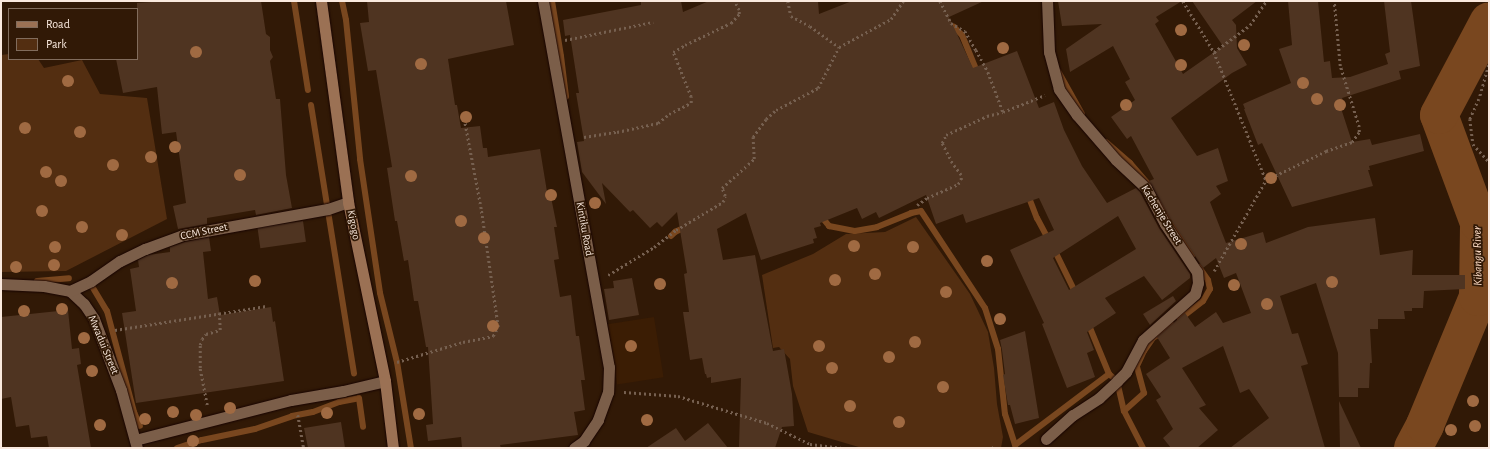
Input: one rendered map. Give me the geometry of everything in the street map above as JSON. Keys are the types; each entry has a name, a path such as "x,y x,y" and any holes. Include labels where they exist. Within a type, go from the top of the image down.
{"main road":[{"name":"Kigogo","path":"321,1 348,202 385,381 393,448"}],"street":[{"name":"Kintiku Road","path":"543,1 549,43 609,368 608,392 598,420 584,442 574,448"},
{"name":"Kachenje Street","path":"1047,1 1049,52 1059,89 1077,115 1097,139 1116,160 1146,188 1165,224 1197,272 1197,291"},
{"name":"CCM Street","path":"70,291 92,281 120,261 145,249 183,235 328,209 348,202"},
{"path":"1,284 44,286 70,291"},
{"name":"Mwadui Street","path":"70,291 84,304 94,319 121,390 136,444"},
{"path":"1046,439 1073,415 1099,398 1117,381 1126,372 1143,340 1197,291"},
{"path":"136,444 291,400 343,391 385,381"}],"path":[{"path":"567,139 618,132 658,123 669,114 691,103 691,97 673,52 684,44 731,23 739,14 739,10 734,1"},
{"path":"788,1 791,16 810,26 839,47"},
{"path":"594,283 654,247 676,230 723,202 725,196 722,188 754,159 754,133 776,110 818,88 839,47 891,19 903,1"},
{"path":"940,1 951,23 965,31 976,50 988,72 1003,112"},
{"path":"1183,1 1214,52 1266,180"},
{"path":"1214,52 1250,25 1266,1"},
{"path":"1197,291 1208,280 1266,180 1326,151 1352,142 1359,132 1359,127 1340,66 1334,1"},
{"path":"549,43 653,22"},
{"path":"1489,66 1479,99 1470,119 1473,144 1489,162"},
{"path":"917,205 927,198 958,184 961,180 961,175 952,163 942,143 946,135 987,116 1003,112 1059,89"},
{"path":"381,365 397,362 463,342 493,336 498,327 481,209 463,114"},
{"path":"99,333 266,306"},
{"path":"207,423 207,406 200,368 200,345 206,334 220,330 219,313"},
{"path":"608,392 647,392 678,396 767,423 810,444 841,448"},
{"path":"298,415 304,448"}],"shaded area":[{"path":"654,317 664,377 617,385 608,324"}],"green space":[{"path":"8,54 8,60 39,60 44,68 82,60 100,94 147,98 167,219 66,271 1,272 1,55"},
{"path":"916,217 970,294 988,332 994,368 997,404 1003,437 1001,448 862,448 808,432 793,386 790,359 779,347 773,348 762,275 813,254 846,234 885,232"}],"building":[{"path":"166,1 261,1 266,34 270,37 270,50 273,57 270,61 276,99 280,99 286,175 292,208 256,215 255,210 207,218 207,224 178,229 173,206 186,203 176,132 162,134 157,87 123,93 116,60 138,60 137,3"},
{"path":"367,1 506,1 514,45 448,59 455,105 457,105 461,128 480,126 483,148 487,148 488,157 540,149 548,198 551,197 557,227 554,227 559,259 554,260 560,297 571,295 576,336 579,336 585,380 581,380 585,410 574,412 578,435 500,445 501,448 462,448 461,437 428,441 426,425 433,424 428,347 426,347 418,301 414,301 408,260 404,261 397,221 395,221 387,168 392,167 376,70 368,71 360,23 369,22"},
{"path":"641,1 681,1 683,12 709,1 818,1 819,14 852,1 984,1 949,17 973,68 1017,51 1039,108 1054,102 1064,130 1082,166 1107,203 1136,188 1140,192 1159,228 1190,274 1190,278 1162,300 1144,276 1105,298 1116,313 1087,332 1094,350 1087,353 1095,377 1067,388 1042,324 1044,323 1010,250 1054,230 1039,198 966,223 963,214 936,224 926,195 879,218 876,212 862,219 857,208 820,223 821,226 814,228 817,238 813,239 814,243 761,260 746,213 717,229 723,260 755,255 773,351 784,349 792,394 794,426 782,427 775,448 739,448 741,378 711,383 711,377 707,378 705,374 702,358 690,360 683,312 689,312 684,274 687,273 677,212 662,227 657,222 650,228 633,210 630,212 602,183 606,204 582,172 577,142 584,141 576,93 579,93 570,35 565,36 563,20 641,5","holes":["1118,216 1136,249 1069,290 1053,258"]},
{"path":"1058,1 1182,1 1156,17 1159,21 1155,24 1183,74 1223,46 1192,1 1257,1 1232,20 1236,25 1237,48 1247,65 1232,73 1171,118 1197,156 1218,148 1228,181 1216,186 1221,194 1210,202 1226,243 1263,232 1266,243 1308,227 1375,218 1380,255 1413,250 1412,275 1465,275 1465,289 1424,291 1423,308 1412,308 1412,311 1404,311 1405,319 1378,319 1378,329 1370,329 1372,363 1370,363 1369,388 1358,388 1358,397 1339,397 1338,353 1316,283 1280,296 1292,334 1298,333 1308,364 1301,366 1325,448 1230,448 1269,418 1249,389 1240,393 1223,346 1182,368 1206,405 1199,408 1218,430 1197,448 1171,448 1163,438 1173,429 1156,400 1161,397 1146,374 1170,358 1157,337 1185,313 1195,327 1216,312 1223,323 1251,313 1236,273 1224,278 1216,258 1203,268 1171,220 1149,181 1154,179 1131,136 1127,139 1111,117 1135,100 1125,82 1130,79 1113,46 1070,72 1066,49 1102,24 1062,26"},
{"path":"1288,1 1318,1 1324,62 1330,61 1332,78 1350,77 1388,64 1385,54 1390,52 1384,1 1411,1 1420,66 1399,71 1401,79 1342,98 1343,101 1339,102 1352,142 1370,139 1372,145 1420,134 1424,151 1369,166 1370,170 1368,170 1373,186 1292,207 1262,143 1258,145 1243,104 1291,83 1279,49 1292,45"},
{"path":"303,221 306,242 260,248 257,227"},
{"path":"209,237 211,251 203,252 208,299 217,297 220,315 271,307 273,322 275,321 284,381 136,403 122,313 136,311 130,269 139,267 138,260 148,255 170,252 170,247"},
{"path":"632,278 639,315 609,320 604,289 614,288 613,281"},
{"path":"1173,296 1176,301 1150,325 1143,314"},
{"path":"68,310 72,349 79,348 81,364 77,365 91,448 49,448 47,436 31,438 29,425 16,427 11,397 1,399 1,317"},
{"path":"1025,331 1039,418 1015,424 1010,405 1008,405 1003,375 1005,374 1000,340"},
{"path":"1339,401 1361,448 1340,448"},
{"path":"341,422 345,448 308,448 304,428"},
{"path":"708,423 728,448 646,448 676,428 685,441"}],"waterway":[{"path":"294,1 308,90"},
{"path":"342,1 346,20 360,159 380,293 397,362 411,448"},
{"path":"552,1 566,97"},
{"name":"Kibangu River","path":"1413,448 1425,425 1478,297 1479,223 1439,115 1489,21"},
{"path":"947,24 954,27 962,35 978,74"},
{"path":"1058,71 1082,114"},
{"path":"311,105 354,374"},
{"path":"1106,142 1130,163 1150,186"},
{"path":"1028,195 1037,218 1049,241"},
{"path":"1160,203 1173,227 1183,239 1192,256"},
{"path":"821,216 829,226 855,231 877,227 911,213 921,211 985,308 998,349 1005,414 1015,445 1109,374"},
{"path":"671,236 675,232 688,226"},
{"path":"1054,249 1076,294"},
{"path":"1180,319 1203,301 1210,289 1208,280 1199,267"},
{"path":"37,281 69,278"},
{"path":"93,288 107,311 134,412 140,426"},
{"path":"1088,323 1109,374 1117,381 1124,411 1143,448"},
{"path":"1124,411 1144,393 1137,366 1144,351 1153,338 1172,325"},
{"path":"177,448 202,440 255,429 292,416 313,412 339,402 359,398 363,427"}]}
